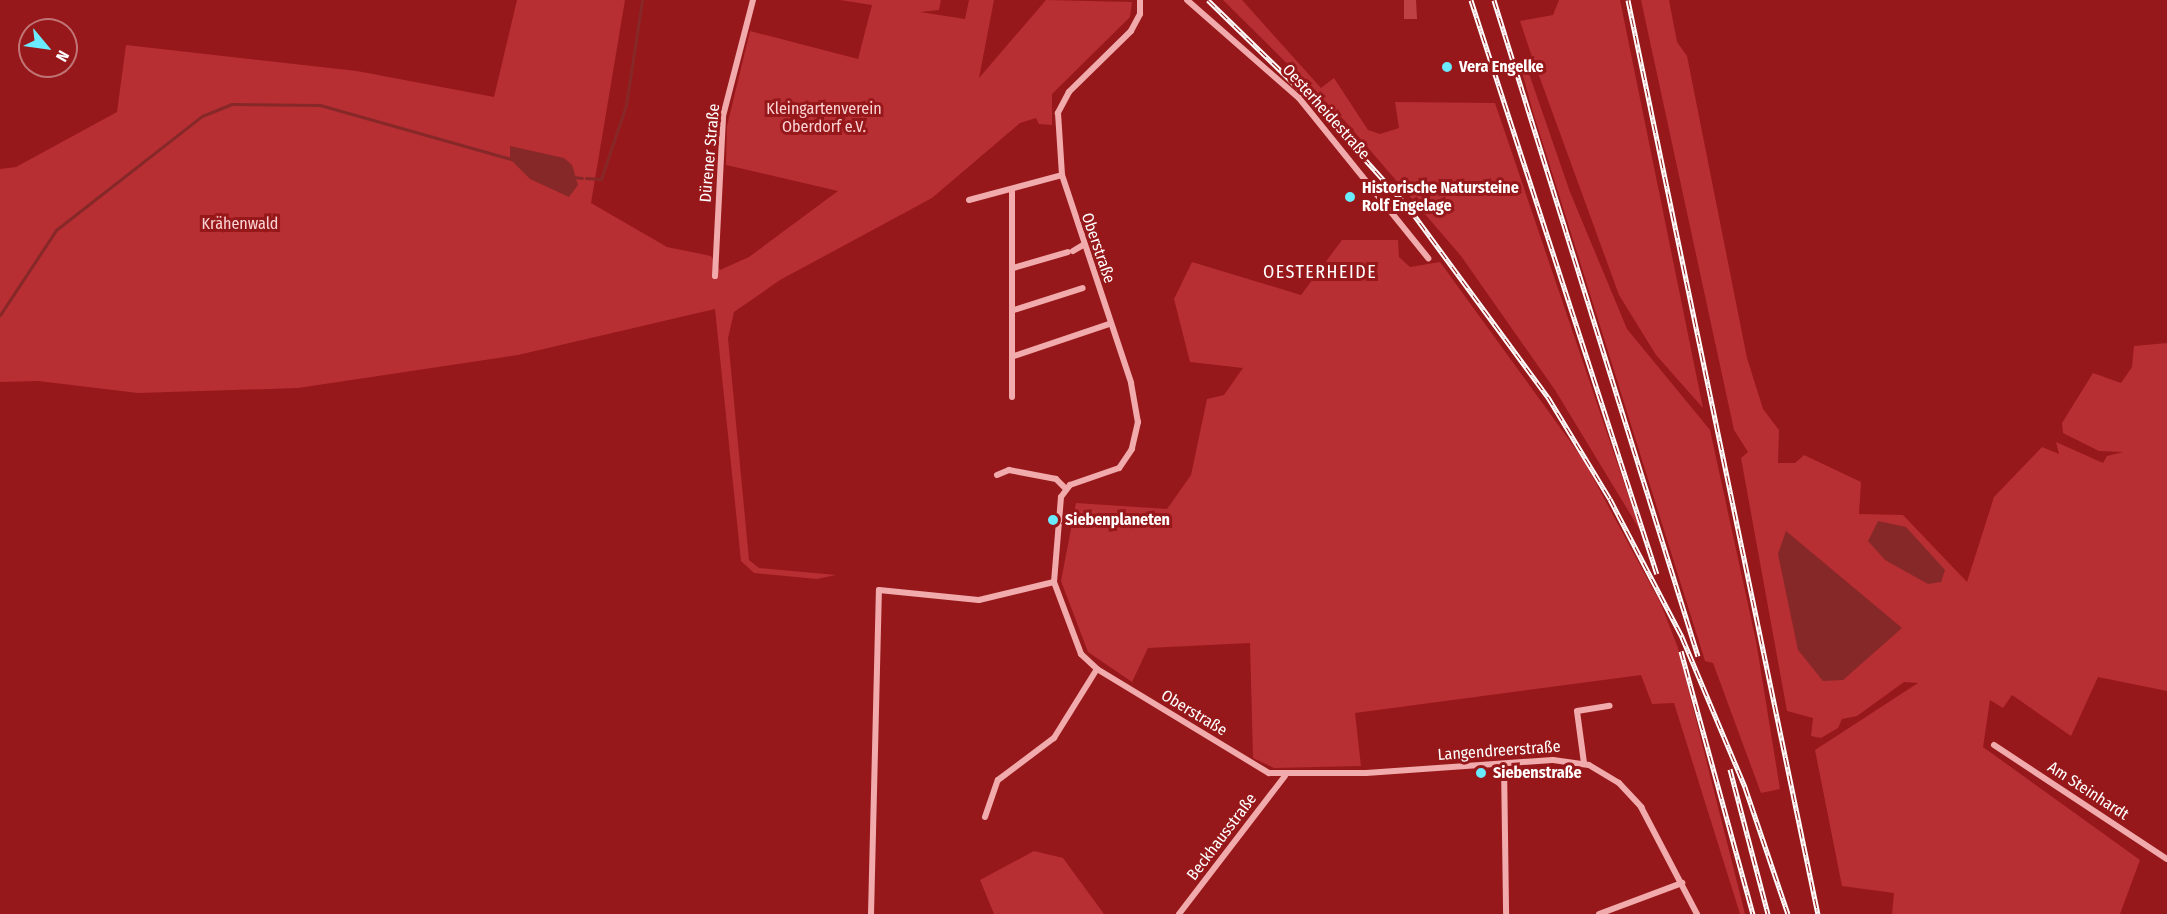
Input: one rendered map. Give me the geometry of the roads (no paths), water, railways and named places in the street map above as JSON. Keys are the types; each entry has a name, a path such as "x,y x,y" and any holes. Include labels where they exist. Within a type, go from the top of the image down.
{"street":[{"name":"Dürener Straße","path":"715,276 723,116 753,0"},
{"name":"Oberstraße","path":"1140,0 1140,14 1131,31 1062,102 1057,145 1062,175 1109,324 1137,402 1135,440 1119,468 1065,488 1054,582 1081,654 1096,669 1256,766 1285,776 1366,773"},
{"name":"Oesterheidestraße","path":"1187,0 1299,98 1428,258"},
{"path":"969,200 1062,175"},
{"path":"1012,189 1014,268 1012,397"},
{"path":"1014,268 1070,252 1083,245"},
{"path":"1014,310 1083,288"},
{"path":"1014,356 1109,324"},
{"path":"997,476 1009,470 1056,479 1065,488"},
{"path":"871,914 872,758 879,590 979,600 1054,582"},
{"path":"985,817 998,780 1053,738 1096,669"},
{"path":"1584,763 1577,711 1610,706"},
{"name":"Am Steinhardt","path":"1994,745 2167,859"},
{"name":"Langendreerstraße","path":"1366,773 1504,764 1584,763 1619,783 1641,807 1697,914"},
{"path":"1504,764 1506,914"},
{"name":"Beckhausstraße","path":"1179,914 1285,776"},
{"path":"1599,914 1682,884"}],"waterway":[{"path":"586,178 601,179 626,105 642,0"},
{"path":"0,315 56,230 202,116 232,104 320,105 514,160"},
{"path":"573,177 582,178"}],"railway":[{"path":"1208,0 1315,104 1409,208 1548,397 1610,499 1682,637 1745,787 1788,914"},
{"path":"1471,0 1657,574"},
{"path":"1494,0 1698,656"},
{"path":"1628,0 1818,914"},
{"path":"1681,651 1753,914"},
{"path":"1730,769 1768,914"}],"place":[{"name":"Vera Engelke","path":"1447,67"},
{"name":"Historische Natursteine Rolf Engelage","path":"1350,197"},
{"name":"Siebenplaneten","path":"1053,520"},
{"name":"Siebenstraße","path":"1481,773"}],"district":[{"name":"OESTERHEIDE","path":"1320,272"}],"park label":[{"name":"Kleingartenverein Oberdorf e.V.","path":"824,118"},
{"name":"Krähenwald","path":"240,224"}]}
